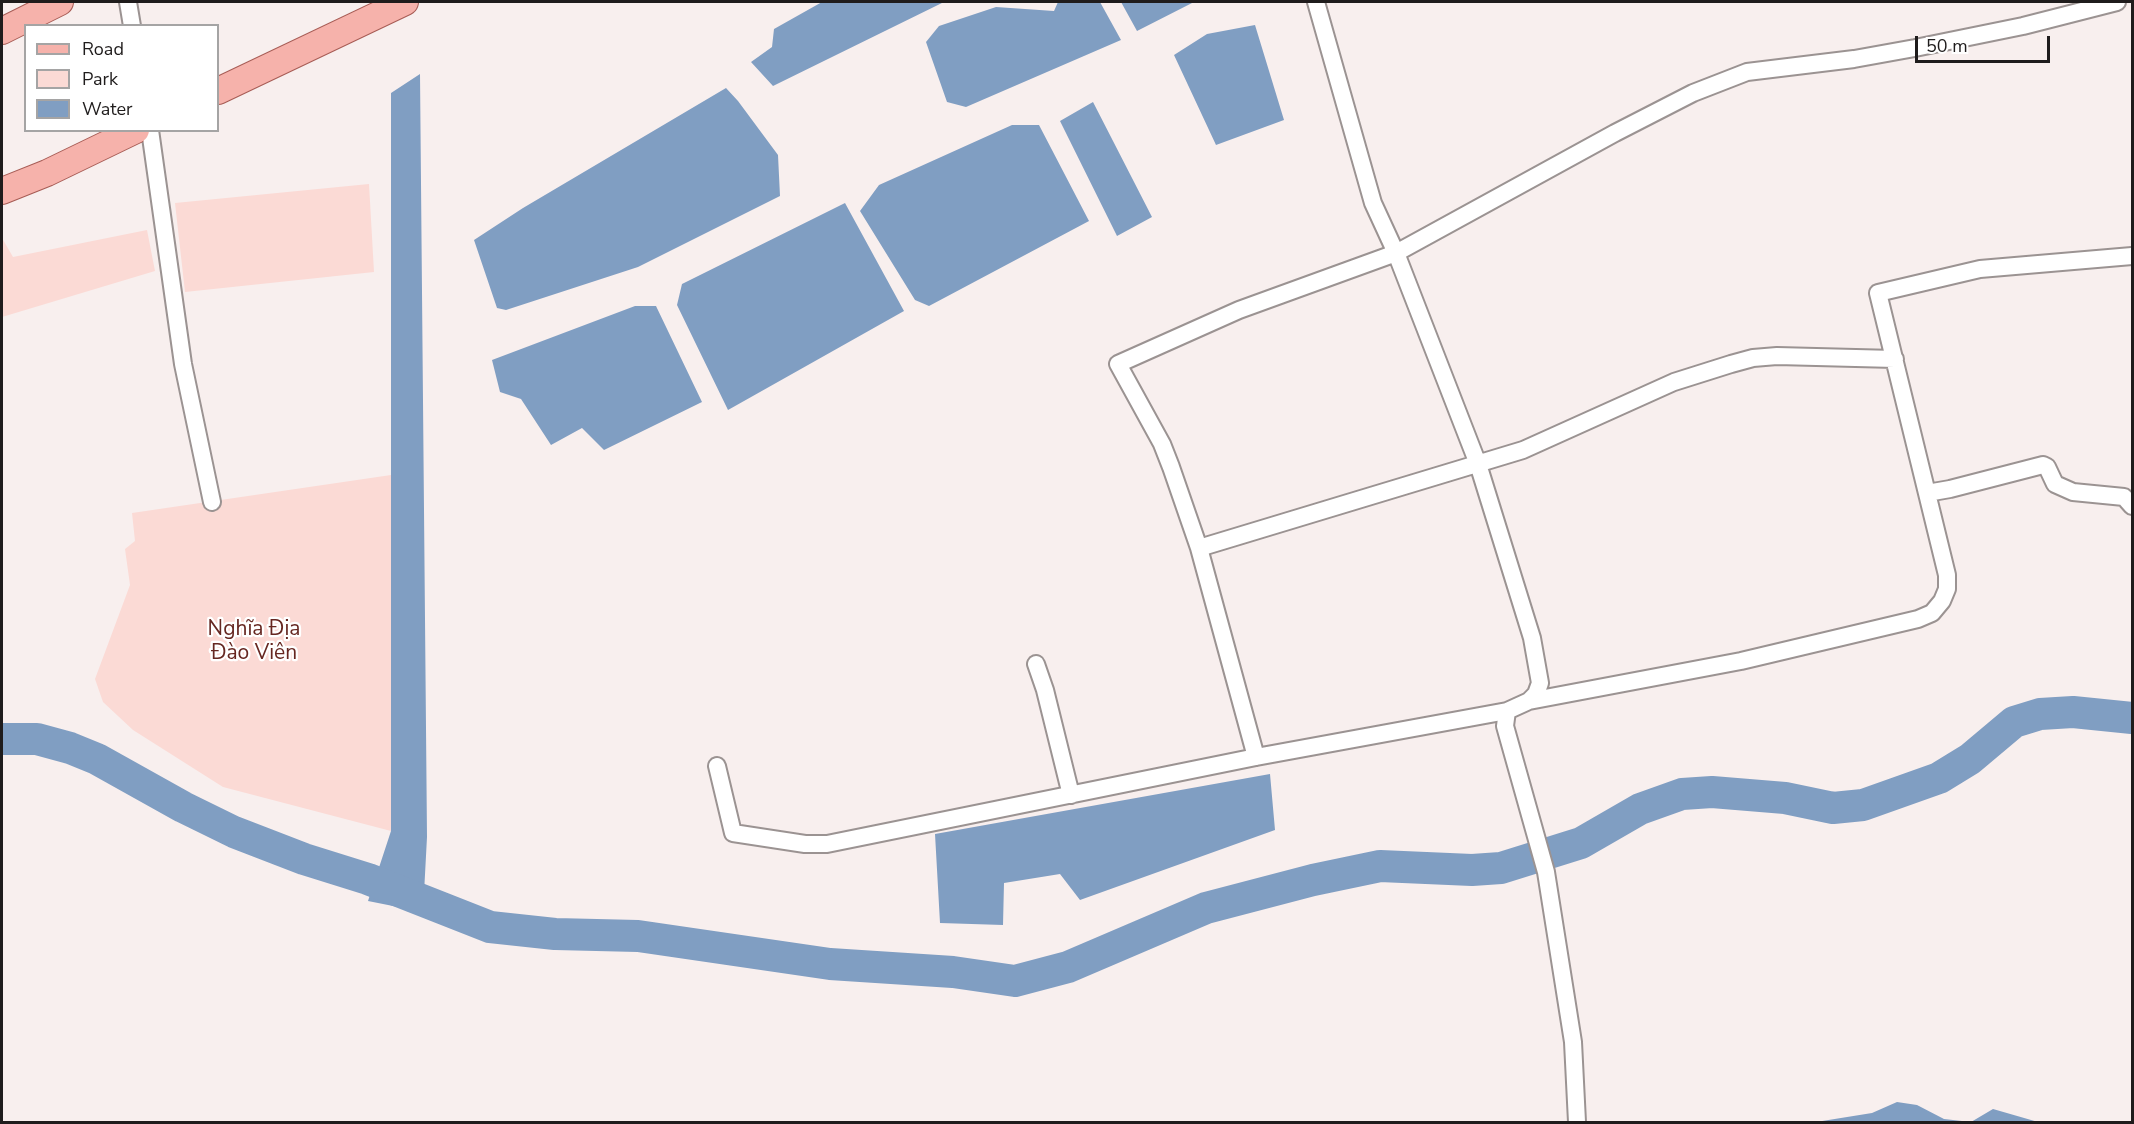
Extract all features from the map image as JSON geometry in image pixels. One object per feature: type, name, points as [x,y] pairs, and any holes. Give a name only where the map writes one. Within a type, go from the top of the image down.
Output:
[{"type":"main road","points":[[2,31],[60,2]]},
{"type":"main road","points":[[219,91],[405,2]]},
{"type":"main road","points":[[2,191],[47,173],[132,132]]},
{"type":"street","points":[[128,2],[132,24]]},
{"type":"street","points":[[1316,2],[1372,203],[1396,253],[1478,464],[1532,638],[1540,682],[1536,694],[1529,701]]},
{"type":"street","points":[[1256,757],[1199,548],[1162,444],[1118,364],[1239,310],[1396,253],[1615,133],[1693,93],[1747,72],[1854,59],[1915,48],[2023,26],[2117,2]]},
{"type":"street","points":[[150,132],[183,364],[212,502]]},
{"type":"street","points":[[717,766],[733,833],[805,844],[826,844],[1256,757],[1507,711],[1529,701],[1741,661],[1918,619],[1932,613],[1942,602],[1947,589],[1947,575],[1878,293],[1980,269],[2133,256]]},
{"type":"street","points":[[1199,548],[1544,442],[1674,382],[1753,358],[1777,356],[1895,359]]},
{"type":"street","points":[[1927,493],[2043,465],[2048,467],[2055,484],[2073,492],[2124,497],[2133,506]]},
{"type":"street","points":[[1036,664],[1045,690],[1071,795]]},
{"type":"street","points":[[1507,711],[1505,726],[1546,872],[1573,1042],[1577,1122]]},
{"type":"green space","points":[[369,184],[374,272],[185,292],[175,203]]},
{"type":"green space","points":[[147,230],[155,271],[2,317],[2,238],[13,257]]},
{"type":"green space","name":"Nghĩa Địa Đào Viên","points":[[391,475],[391,831],[223,787],[133,730],[103,702],[95,679],[130,585],[125,549],[135,541],[132,513]]},
{"type":"water","points":[[822,2],[944,2],[773,86],[751,62],[772,47],[774,29]]},
{"type":"water","points":[[1058,2],[1100,2],[1121,40],[966,107],[947,102],[926,42],[939,26],[996,7],[1054,11]]},
{"type":"water","points":[[1121,2],[1194,2],[1137,31]]},
{"type":"water","points":[[1255,25],[1284,120],[1216,145],[1174,55],[1207,34]]},
{"type":"water","points":[[420,74],[427,837],[423,912],[368,901],[391,831],[391,93]]},
{"type":"water","points":[[726,88],[778,155],[780,196],[638,267],[506,310],[497,308],[474,240],[523,208]]},
{"type":"water","points":[[1093,102],[1152,217],[1117,236],[1060,121]]},
{"type":"water","points":[[1012,125],[1039,125],[1089,221],[929,306],[915,300],[860,211],[879,185]]},
{"type":"water","points":[[845,203],[904,311],[728,410],[677,305],[682,284]]},
{"type":"water","points":[[635,306],[656,306],[702,402],[604,450],[582,428],[551,445],[521,399],[500,392],[492,360]]},
{"type":"water","points":[[1270,774],[1275,830],[1080,900],[1060,874],[1004,883],[1003,925],[940,923],[935,834]]},
{"type":"water","points":[[1897,1102],[1917,1105],[1944,1119],[1971,1122],[1816,1122],[1872,1113]]},
{"type":"water","points":[[1993,1109],[2038,1122],[1971,1122]]},
{"type":"waterway","points":[[2,739],[37,739],[70,748],[97,759],[183,807],[234,832],[304,859],[368,879],[490,927],[555,934],[638,936],[830,964],[953,972],[1015,981],[1068,967],[1206,908],[1313,880],[1380,866],[1472,870],[1501,868],[1581,843],[1640,809],[1682,794],[1712,792],[1785,798],[1833,808],[1863,805],[1939,778],[1970,759],[2014,722],[2040,714],[2073,712],[2132,718]]}]
